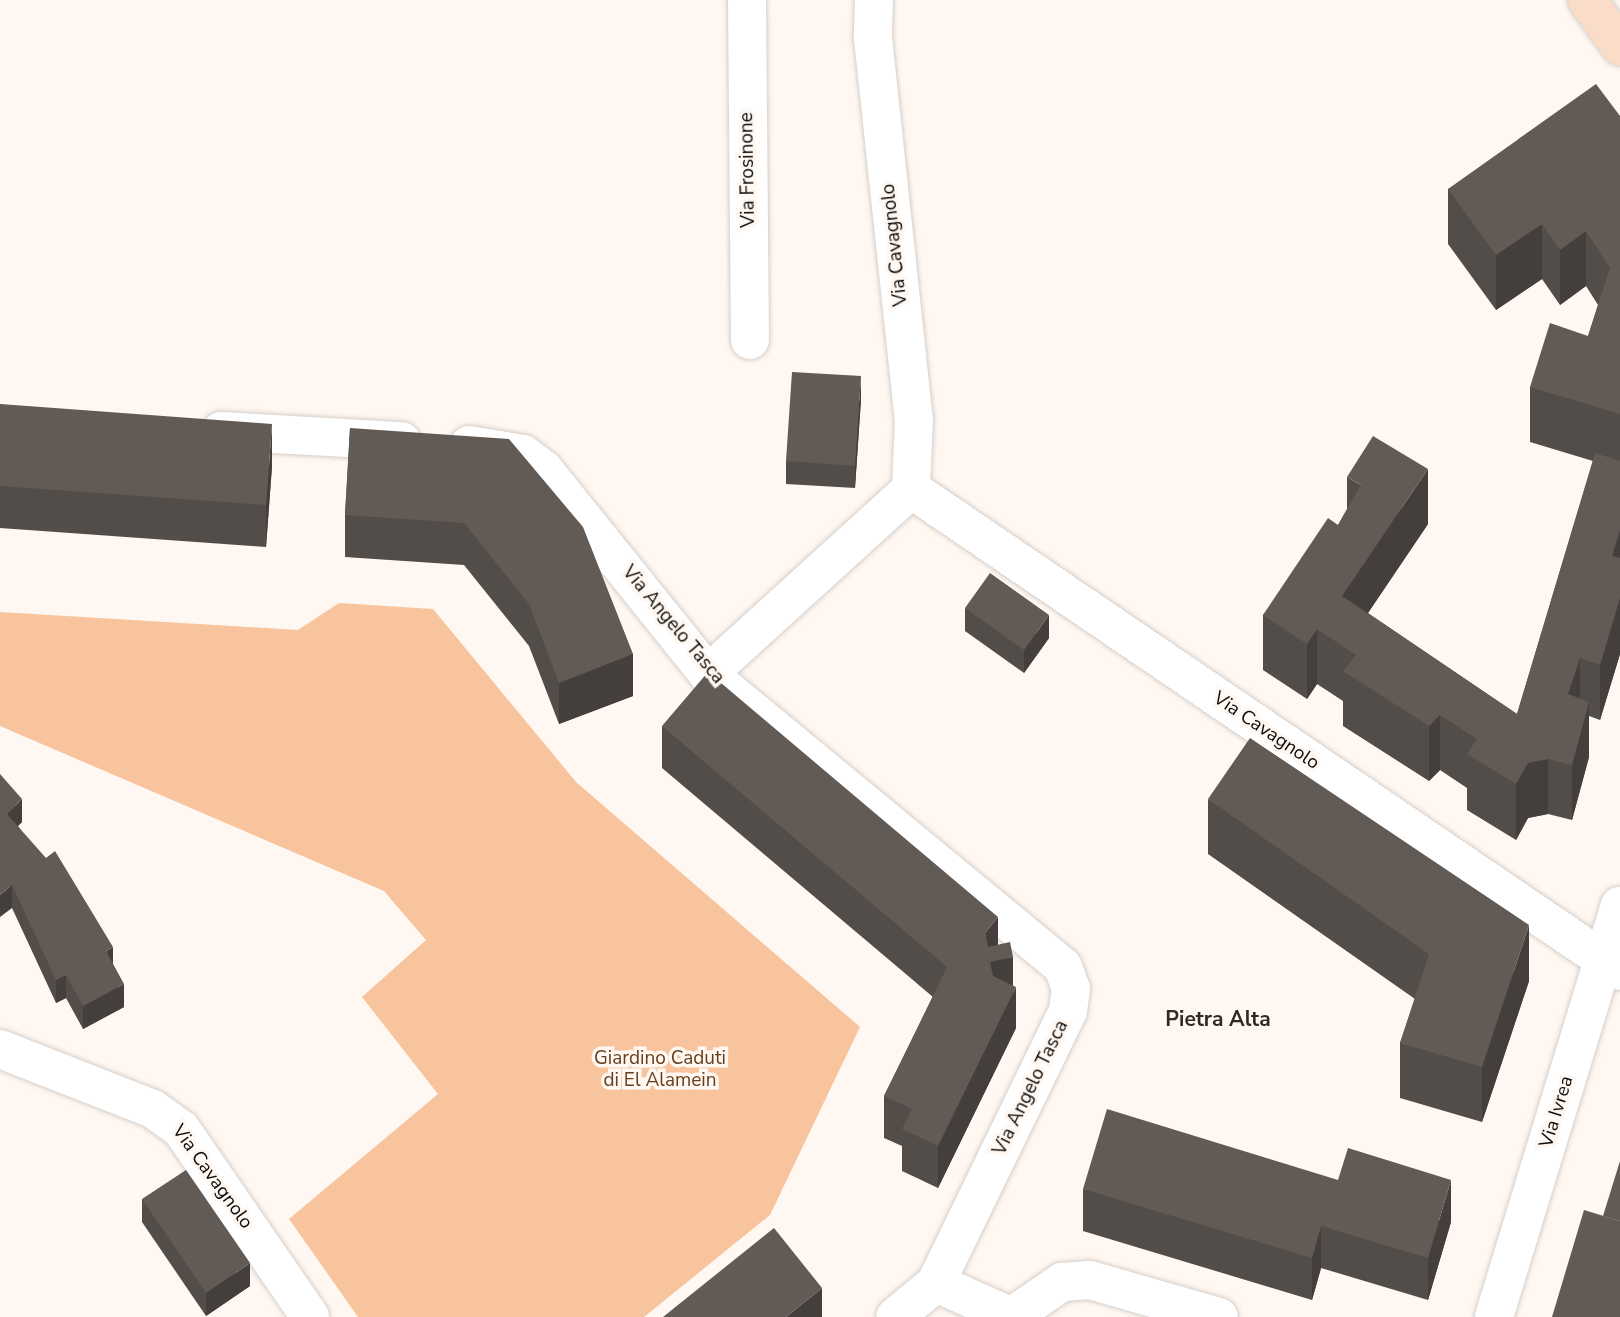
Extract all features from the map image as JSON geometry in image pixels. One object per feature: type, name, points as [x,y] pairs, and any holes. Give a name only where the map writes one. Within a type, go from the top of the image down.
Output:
[{"type":"main road","points":[[1587,0],[1620,47]]},
{"type":"street","name":"Via Frosinone","points":[[747,0],[750,340]]},
{"type":"street","name":"Via Cavagnolo","points":[[874,0],[873,38],[914,419],[911,489],[1612,966]]},
{"type":"street","name":"Via Angelo Tasca","points":[[187,429],[501,447],[523,454],[544,470],[708,674],[1062,967],[1072,989],[1068,1011],[936,1283],[895,1317]]},
{"type":"street","points":[[708,674],[911,489]]},
{"type":"street","name":"Via Ivrea","points":[[1494,1317],[1612,966],[1620,906]]},
{"type":"street","name":"Via Cavagnolo","points":[[0,1049],[153,1109],[174,1124],[310,1317]]},
{"type":"street","points":[[936,1283],[1011,1317],[1062,1282],[1090,1280],[1219,1317]]},
{"type":"green space","name":"Giardino Caduti di El Alamein","points":[[339,603],[433,609],[576,782],[860,1027],[770,1215],[644,1317],[358,1317],[289,1219],[438,1094],[362,997],[426,940],[384,891],[0,726],[0,612],[298,630]]},
{"type":"building","points":[[1596,84],[1620,116],[1620,414],[1530,387],[1550,323],[1588,336],[1610,268],[1586,231],[1560,250],[1542,224],[1496,255],[1448,189]]},
{"type":"building","points":[[792,372],[861,376],[855,466],[786,461]]},
{"type":"building","points":[[0,404],[272,424],[266,505],[0,486]]},
{"type":"building","points":[[350,428],[509,439],[583,527],[633,654],[559,683],[529,604],[464,523],[345,515]]},
{"type":"building","points":[[1373,436],[1428,469],[1342,596],[1517,714],[1595,453],[1620,461],[1620,530],[1612,556],[1620,558],[1620,598],[1600,665],[1580,658],[1568,694],[1589,702],[1572,765],[1548,759],[1528,763],[1516,784],[1467,754],[1477,739],[1440,715],[1429,726],[1343,671],[1356,655],[1317,629],[1307,644],[1263,615],[1328,518],[1338,525],[1361,485],[1347,477]]},
{"type":"building","points":[[990,573],[1049,615],[1024,650],[965,608]]},
{"type":"building","points":[[708,672],[998,917],[985,933],[988,947],[1010,942],[1013,957],[990,962],[993,976],[1016,987],[938,1146],[902,1129],[912,1109],[884,1096],[947,967],[662,726]]},
{"type":"building","points":[[1250,738],[1529,925],[1482,1067],[1400,1043],[1429,954],[1208,799]]},
{"type":"building","points":[[0,774],[22,799],[7,814],[46,858],[55,851],[113,947],[106,951],[124,984],[83,1006],[66,975],[56,980],[12,885],[0,895]]},
{"type":"building","points":[[1107,1109],[1338,1180],[1348,1148],[1451,1180],[1428,1258],[1321,1226],[1312,1258],[1083,1189]]},
{"type":"building","points":[[1620,1161],[1620,1221],[1603,1216]]},
{"type":"building","points":[[186,1170],[250,1263],[206,1293],[142,1199]]},
{"type":"building","points":[[1584,1210],[1620,1221],[1620,1317],[1552,1317]]},
{"type":"building","points":[[774,1228],[822,1288],[786,1317],[663,1317]]},
{"type":"district","name":"Pietra Alta","points":[[1218,1019]]}]
